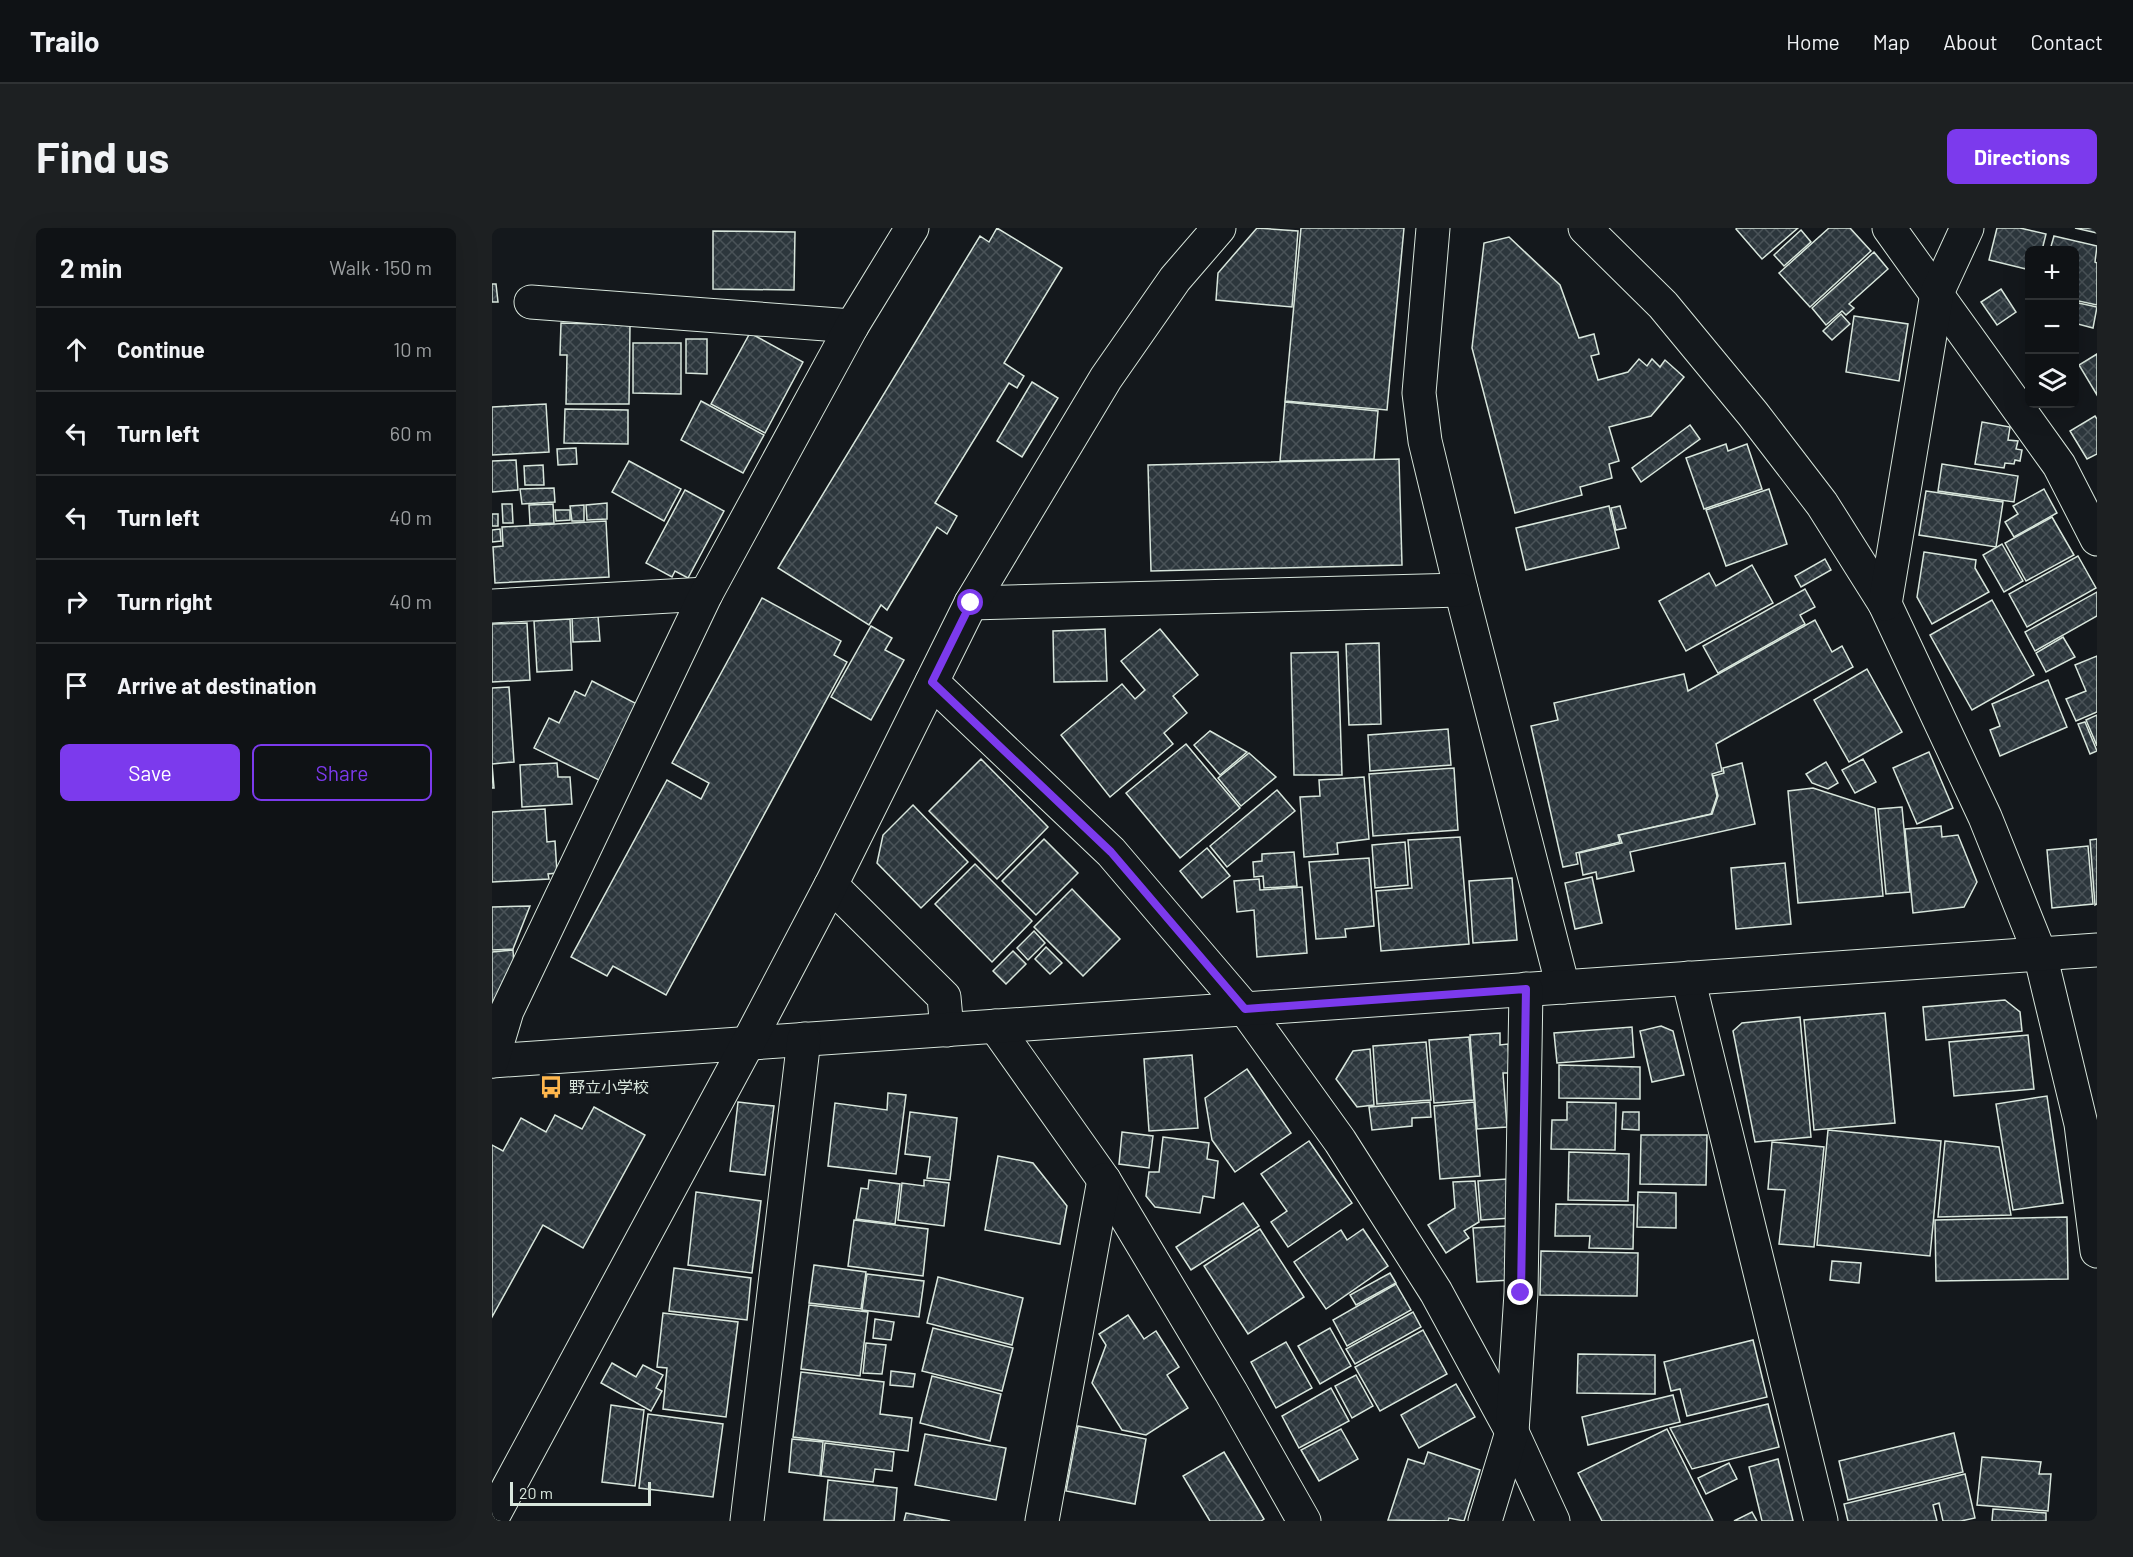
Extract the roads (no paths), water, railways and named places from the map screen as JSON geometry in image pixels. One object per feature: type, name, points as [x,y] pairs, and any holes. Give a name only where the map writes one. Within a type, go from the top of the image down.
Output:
[{"type":"street","points":[[912,228],[852,326],[706,594],[507,1011],[492,1061],[2097,950]]},
{"type":"street","points":[[492,1518],[831,885],[971,603],[1106,378],[1174,279],[1219,228]]},
{"type":"street","points":[[1433,228],[1419,393],[1425,441],[1563,987]]},
{"type":"street","points":[[1585,228],[1663,305],[1753,414],[1822,504],[1886,604],[1985,817],[2040,954],[2081,1125],[2097,1251]]},
{"type":"street","points":[[1889,228],[2059,465],[2097,539]]},
{"type":"street","points":[[1886,604],[1937,293],[1967,228]]},
{"type":"street","points":[[531,302],[852,326]]},
{"type":"street","points":[[971,603],[1461,590]]},
{"type":"street","points":[[492,606],[706,594]]},
{"type":"street","points":[[932,682],[1111,852],[1245,1009],[1340,1141],[1436,1292],[1512,1432],[1553,1521]]},
{"type":"street","points":[[831,885],[944,997],[947,1030]]},
{"type":"street","points":[[1688,978],[1821,1521]]},
{"type":"street","points":[[1485,1521],[1512,1432],[1521,1293],[1526,989]]},
{"type":"street","points":[[995,1026],[1104,1180],[1304,1521]]},
{"type":"street","points":[[747,1521],[804,1039]]},
{"type":"street","points":[[1042,1521],[1104,1180]]},
{"type":"place","name":"野立小学校","points":[[551,1087]]}]
